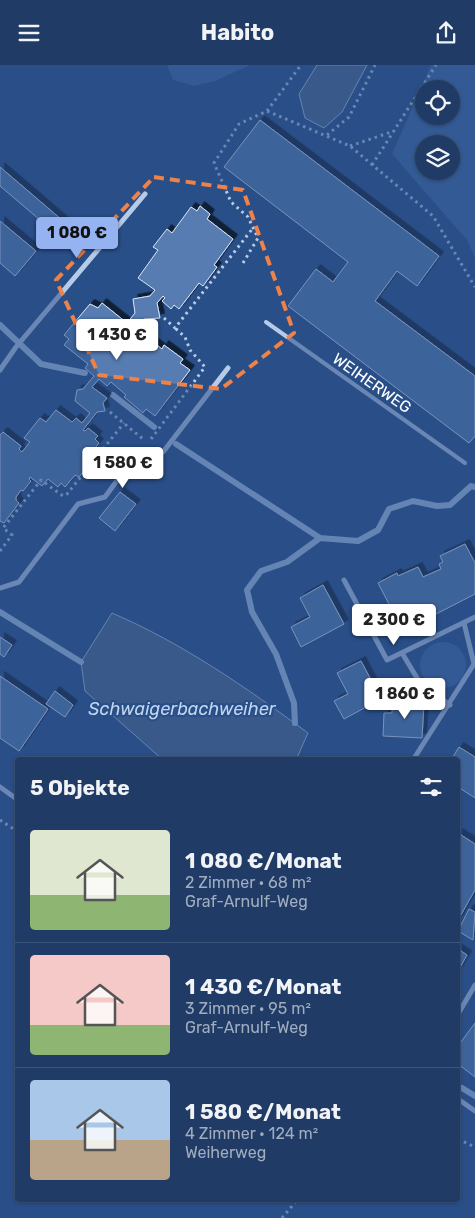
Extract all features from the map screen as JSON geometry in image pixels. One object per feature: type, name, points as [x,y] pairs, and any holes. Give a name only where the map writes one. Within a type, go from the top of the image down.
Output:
[{"type":"street","points":[[0,370],[16,347],[145,193]]},
{"type":"street","points":[[0,588],[19,582],[78,503],[104,497],[138,451],[163,452],[228,368]]},
{"type":"street","points":[[344,580],[387,661],[475,617]]},
{"type":"street","points":[[415,757],[450,705],[474,664],[464,623]]},
{"type":"street","points":[[402,653],[420,683],[450,705]]},
{"type":"street","points":[[0,787],[15,798]]},
{"type":"street","points":[[460,1011],[475,985]]},
{"type":"street","points":[[460,1100],[475,1111]]},
{"type":"lane","name":"WEIHERWEG","points":[[266,322],[464,463]]},
{"type":"path","points":[[243,263],[258,238],[248,217],[231,202],[214,163],[240,124],[266,111],[302,65]]},
{"type":"path","points":[[326,136],[349,117],[375,65]]},
{"type":"path","points":[[372,165],[436,65]]},
{"type":"path","points":[[266,111],[350,146],[433,216],[475,287]]},
{"type":"path","points":[[350,146],[394,131]]},
{"type":"path","points":[[175,327],[253,227]]},
{"type":"path","points":[[110,412],[146,441],[150,441],[203,372],[205,367],[194,357],[185,337],[164,319]]},
{"type":"path","points":[[0,551],[12,535],[3,528],[41,480],[59,494],[63,496],[67,494],[124,423]]},
{"type":"path","points":[[0,820],[15,830]]},
{"type":"path","points":[[460,1140],[475,1147]]},
{"type":"path","points":[[282,1218],[294,1202]]},
{"type":"highlighted area","points":[[154,177],[243,190],[294,333],[221,389],[99,375],[56,280]]},
{"type":"shaded area","points":[[167,65],[250,65],[215,81],[194,86],[173,80]]},
{"type":"shaded area","points":[[431,65],[475,65],[475,258],[467,240],[392,154],[415,102],[415,125],[460,125],[460,80],[424,80]]},
{"type":"shaded area","points":[[443,642],[456,646],[462,652],[466,665],[462,678],[456,684],[443,688],[430,684],[424,678],[420,665],[424,652],[430,646]]},
{"type":"water","points":[[317,65],[367,65],[342,112],[324,128],[305,118],[299,94]]},
{"type":"water","name":"Schwaigerbachweiher","points":[[112,613],[189,652],[261,699],[308,733],[297,757],[160,757],[85,691],[81,662]]},
{"type":"building","points":[[260,120],[439,256],[417,286],[397,271],[375,301],[475,376],[475,436],[469,443],[288,306],[316,269],[333,282],[348,262],[224,167]]},
{"type":"building","points":[[0,167],[76,232],[67,243],[0,186]]},
{"type":"building","points":[[200,206],[210,214],[207,219],[233,239],[214,265],[217,267],[203,286],[199,283],[179,309],[174,305],[171,309],[162,301],[165,298],[163,296],[157,303],[160,318],[144,319],[139,325],[148,332],[145,336],[162,349],[164,345],[183,359],[180,363],[190,370],[155,416],[146,409],[143,413],[124,397],[126,395],[111,382],[107,386],[99,379],[92,387],[107,398],[103,403],[105,411],[97,412],[83,430],[85,431],[88,428],[98,436],[95,439],[99,443],[90,455],[94,458],[79,477],[75,475],[65,487],[61,483],[58,487],[48,479],[42,486],[30,477],[31,481],[16,497],[19,503],[4,523],[0,521],[0,435],[3,432],[21,446],[19,449],[22,452],[30,442],[24,438],[40,418],[46,422],[56,410],[72,422],[76,418],[82,423],[90,413],[75,401],[77,390],[83,389],[94,376],[85,368],[88,364],[64,345],[69,339],[64,335],[90,304],[98,308],[102,303],[127,323],[135,313],[133,299],[150,296],[155,290],[138,278],[158,250],[153,247],[167,229],[172,233],[191,207],[197,211]]},
{"type":"building","points":[[0,221],[36,251],[15,276],[0,263]]},
{"type":"building","points":[[120,492],[136,504],[115,531],[99,518]]},
{"type":"building","points":[[465,544],[475,563],[475,594],[403,631],[378,583],[397,573],[398,576],[418,567],[423,577],[441,569],[439,564],[443,562],[440,556]]},
{"type":"building","points":[[323,585],[344,624],[301,647],[291,627],[310,617],[300,598]]},
{"type":"building","points":[[0,637],[12,645],[4,657],[0,654]]},
{"type":"building","points":[[361,661],[381,699],[344,719],[334,701],[348,694],[337,673]]},
{"type":"building","points":[[0,676],[48,709],[19,751],[0,738]]},
{"type":"building","points":[[55,691],[73,705],[65,717],[46,704]]},
{"type":"building","points":[[393,701],[424,703],[422,738],[383,736],[384,713],[392,713]]},
{"type":"building","points":[[459,747],[475,757],[475,798],[460,788],[460,757],[453,757]]},
{"type":"building","points":[[460,834],[475,844],[475,890],[460,916]]},
{"type":"building","points":[[469,909],[475,912],[473,940],[460,932],[460,927]]},
{"type":"building","points":[[460,950],[467,955],[460,967]]},
{"type":"building","points":[[475,1023],[475,1077],[460,1066],[460,1043]]},
{"type":"waterway","points":[[0,325],[41,364],[85,373]]},
{"type":"waterway","points":[[113,395],[154,427]]},
{"type":"waterway","points":[[176,444],[320,538],[358,541],[378,530],[389,509],[413,501],[437,506],[450,505],[471,486],[475,487]]},
{"type":"waterway","points":[[295,723],[294,703],[276,654],[252,612],[247,590],[261,571],[287,562],[320,538]]},
{"type":"waterway","points":[[0,612],[81,662]]},
{"type":"waterway","points":[[462,1088],[475,1096]]}]
